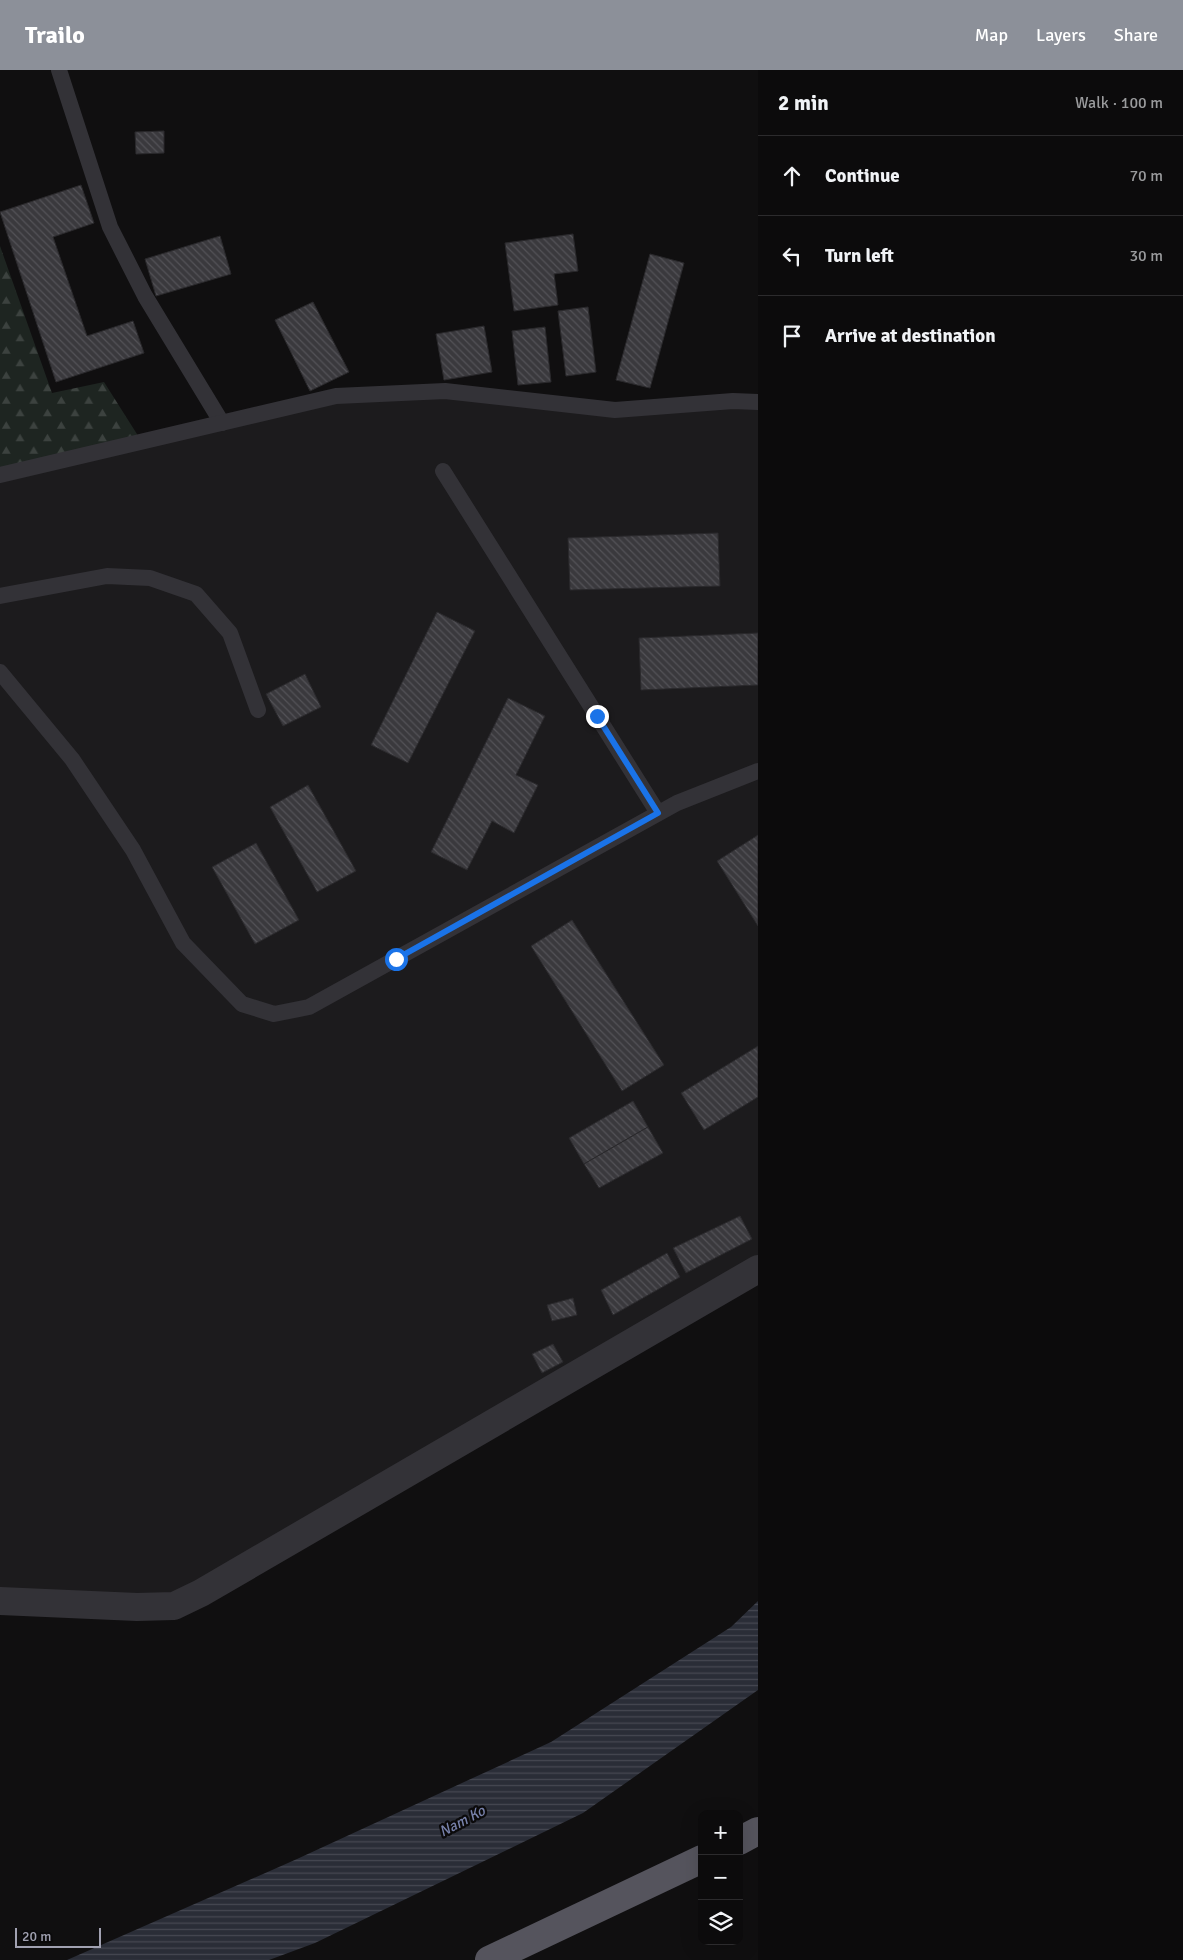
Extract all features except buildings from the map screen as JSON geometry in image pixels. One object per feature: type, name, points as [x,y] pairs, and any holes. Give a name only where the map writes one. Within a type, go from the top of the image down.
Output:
[{"type":"highway","points":[[743,1838],[758,1832]]},
{"type":"highway","points":[[489,1960],[698,1861]]},
{"type":"street","points":[[0,1601],[137,1607],[174,1606],[201,1593],[758,1269]]},
{"type":"lane","points":[[59,70],[110,227],[145,296],[222,424]]},
{"type":"lane","points":[[0,475],[336,396],[445,391],[615,410],[733,401],[758,402]]},
{"type":"lane","points":[[443,471],[658,813]]},
{"type":"lane","points":[[0,596],[107,576],[150,578],[196,594],[230,633],[258,710]]},
{"type":"lane","points":[[0,672],[72,759],[133,850],[184,944],[242,1004],[274,1014],[309,1007],[677,803],[758,771]]},
{"type":"shaded area","points":[[445,391],[615,410],[758,402],[758,1269],[201,1593],[0,1598],[0,475],[336,396]]},
{"type":"green space","points":[[0,246],[52,393],[104,382],[142,442],[0,475]]},
{"type":"water","name":"Nam Ko","points":[[758,1601],[758,1690],[583,1813],[315,1943],[269,1960],[67,1960],[297,1859],[551,1742],[731,1627]]},
{"type":"route","points":[[396,959],[658,813],[597,716]]}]
